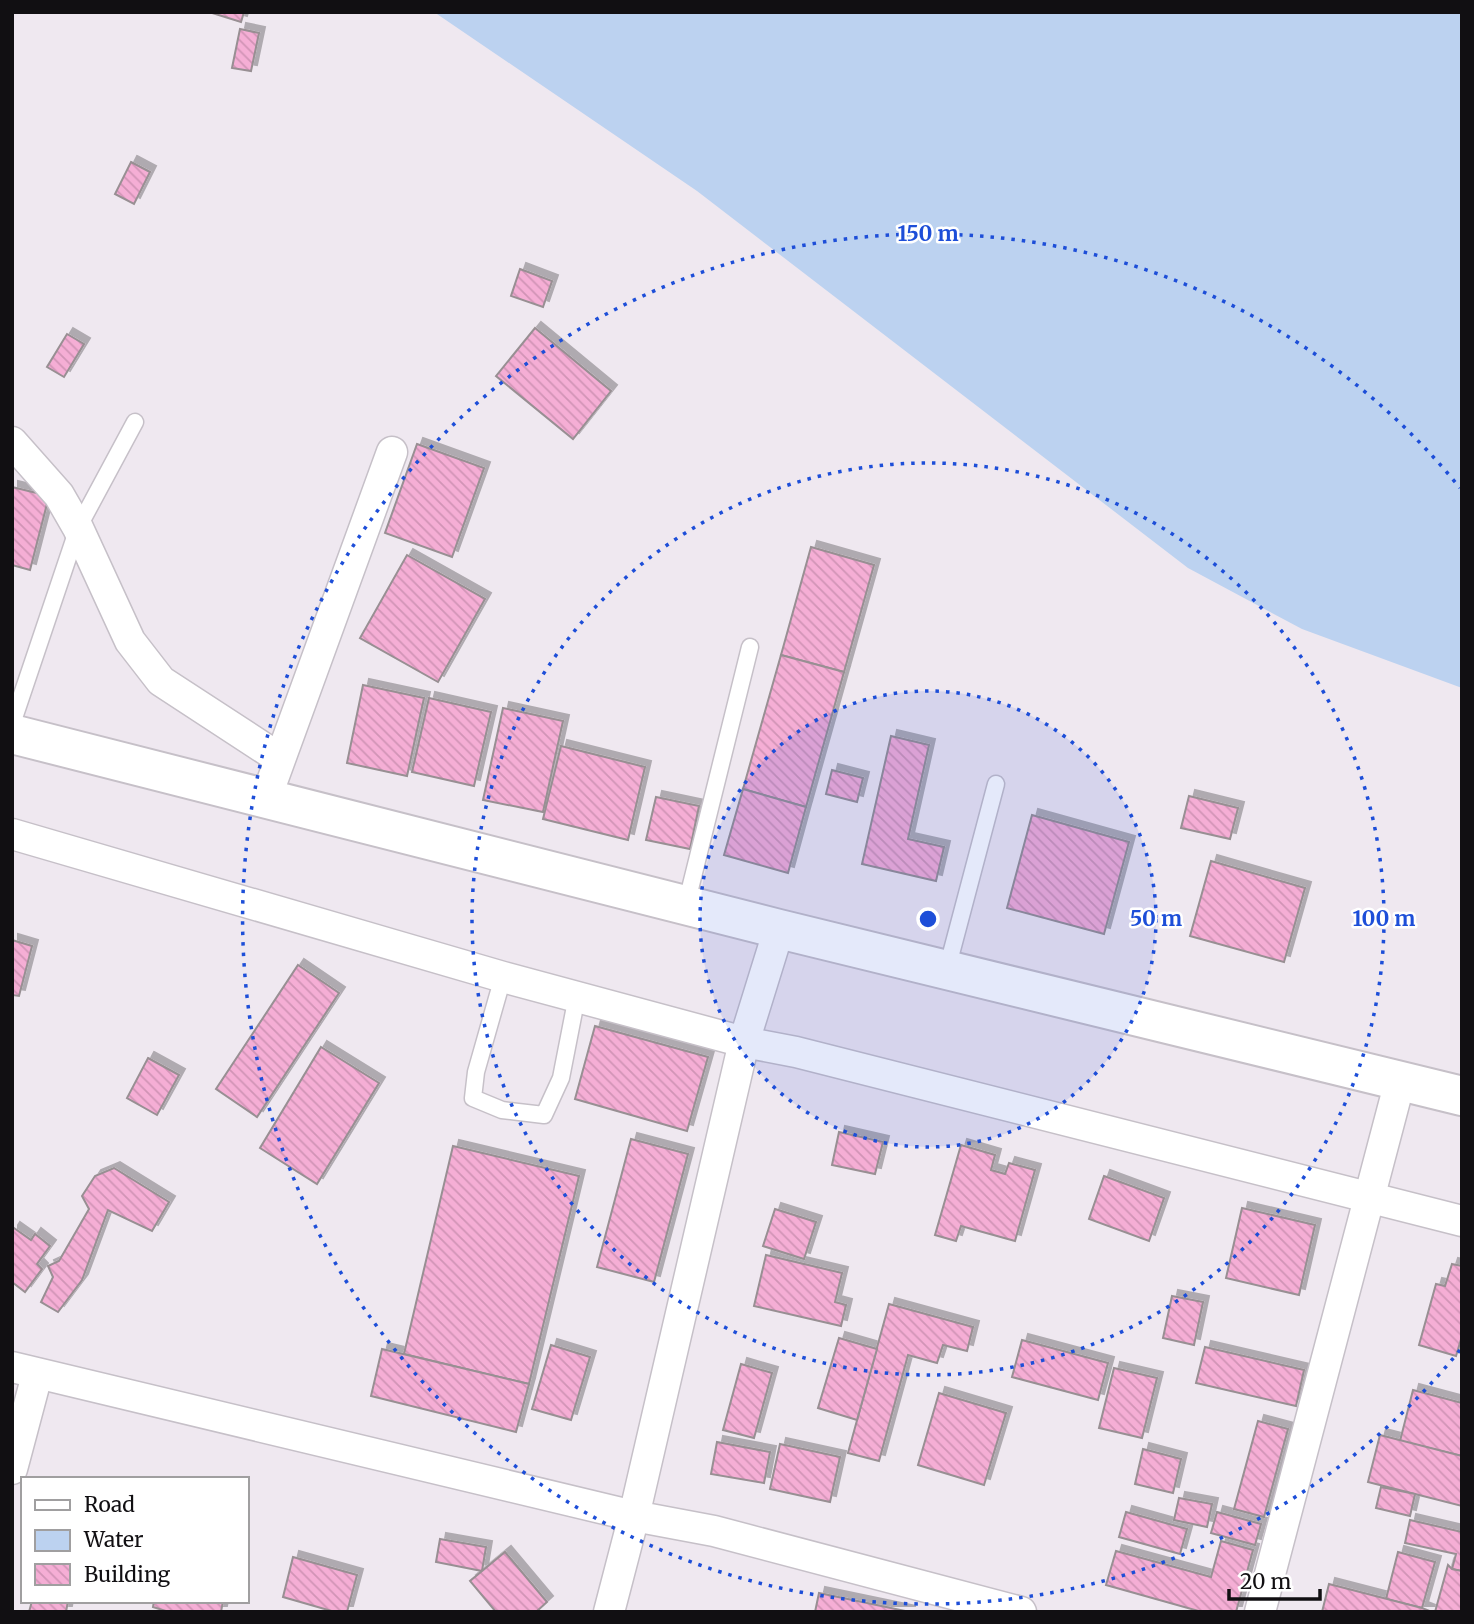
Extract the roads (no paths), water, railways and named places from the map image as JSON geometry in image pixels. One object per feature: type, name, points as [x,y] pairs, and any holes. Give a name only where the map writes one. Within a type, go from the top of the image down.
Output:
[{"type":"highway","points":[[12,734],[779,929],[1462,1096]]},
{"type":"street","points":[[12,442],[60,495],[130,641],[161,681],[279,758]]},
{"type":"street","points":[[266,798],[392,452]]},
{"type":"street","points":[[12,834],[503,977],[744,1042],[796,1052],[1462,1221]]},
{"type":"street","points":[[609,1612],[634,1516],[744,1042],[779,929]]},
{"type":"street","points":[[1260,1612],[1400,1080]]},
{"type":"street","points":[[12,1469],[25,1371],[634,1516],[714,1531],[1021,1612]]},
{"type":"lane","points":[[12,724],[78,528],[135,422]]},
{"type":"lane","points":[[686,905],[750,647]]},
{"type":"lane","points":[[947,969],[996,784]]},
{"type":"lane","points":[[503,977],[476,1072],[473,1098],[502,1110],[544,1115],[561,1077],[577,996]]},
{"type":"water","points":[[434,12],[1462,12],[1462,688],[1302,629],[1188,568],[697,191]]}]
